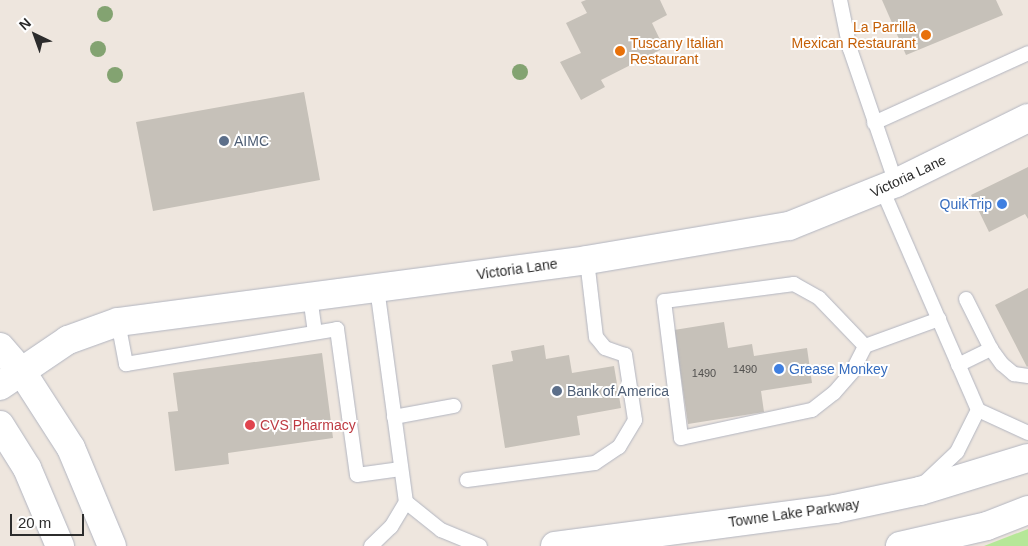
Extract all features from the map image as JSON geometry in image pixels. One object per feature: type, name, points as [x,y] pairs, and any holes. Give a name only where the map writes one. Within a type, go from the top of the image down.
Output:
[{"type":"street","name":"Victoria Lane","points":[[11,379],[68,340],[118,322],[587,260],[790,226],[889,186],[1028,118]]},
{"type":"street","points":[[0,347],[11,379],[71,448],[112,546]]},
{"type":"street","points":[[0,425],[27,468],[60,546]]},
{"type":"street","name":"Towne Lake Parkway","points":[[555,546],[835,509],[914,493],[1028,458]]},
{"type":"street","points":[[900,546],[987,526],[1028,510]]},
{"type":"lane","points":[[840,0],[850,49],[874,123],[889,186],[958,365],[978,410],[1028,433]]},
{"type":"lane","points":[[874,123],[1028,53]]},
{"type":"lane","points":[[467,480],[595,463],[619,447],[635,420],[624,355],[605,348],[596,337],[587,260]]},
{"type":"lane","points":[[865,346],[819,298],[794,284],[664,301],[681,438],[812,410],[834,393],[852,372],[865,346],[939,319]]},
{"type":"lane","points":[[371,546],[391,527],[406,502],[377,288]]},
{"type":"lane","points":[[310,297],[315,332]]},
{"type":"lane","points":[[966,299],[991,349],[1014,374],[1028,376]]},
{"type":"lane","points":[[118,322],[126,364],[337,329],[356,475],[401,469]]},
{"type":"lane","points":[[958,365],[991,349]]},
{"type":"lane","points":[[394,417],[454,406]]},
{"type":"lane","points":[[914,493],[957,452],[978,410]]},
{"type":"lane","points":[[406,502],[441,530],[480,546]]},
{"type":"green space","points":[[1028,529],[1028,546],[984,546]]},
{"type":"building","name":"Tuscany Italian Restaurant","points":[[586,0],[660,0],[667,15],[652,23],[664,48],[601,80],[605,87],[581,100],[560,62],[581,53],[566,23],[587,13],[581,2]]},
{"type":"building","name":"La Parrilla Mexican Restaurant","points":[[882,0],[996,0],[1003,15],[906,55]]},
{"type":"building","points":[[304,92],[320,180],[153,211],[136,122]]},
{"type":"building","name":"QuikTrip","points":[[1028,167],[1028,219],[1025,214],[989,232],[971,195]]},
{"type":"building","points":[[1028,288],[1028,366],[1027,367],[995,305]]},
{"type":"building","points":[[724,322],[728,348],[752,344],[754,356],[807,348],[812,383],[761,391],[764,412],[688,424],[674,330]]},
{"type":"building","name":"Bank of America","points":[[544,345],[546,359],[569,355],[572,373],[614,366],[621,408],[577,416],[580,435],[505,448],[492,365],[513,361],[511,351]]},
{"type":"building","name":"CVS Pharmacy","points":[[322,353],[333,438],[228,453],[229,464],[175,471],[168,412],[178,411],[173,373]]},
{"type":"place","name":"La Parrilla Mexican Restaurant","points":[[926,35]]},
{"type":"place","name":"Tuscany Italian Restaurant","points":[[620,51]]},
{"type":"place","name":"AIMC","points":[[224,141]]},
{"type":"place","name":"QuikTrip","points":[[1002,204]]},
{"type":"place","name":"Grease Monkey","points":[[779,369]]},
{"type":"place","name":"Bank of America","points":[[557,391]]},
{"type":"place","name":"CVS Pharmacy","points":[[250,425]]}]
